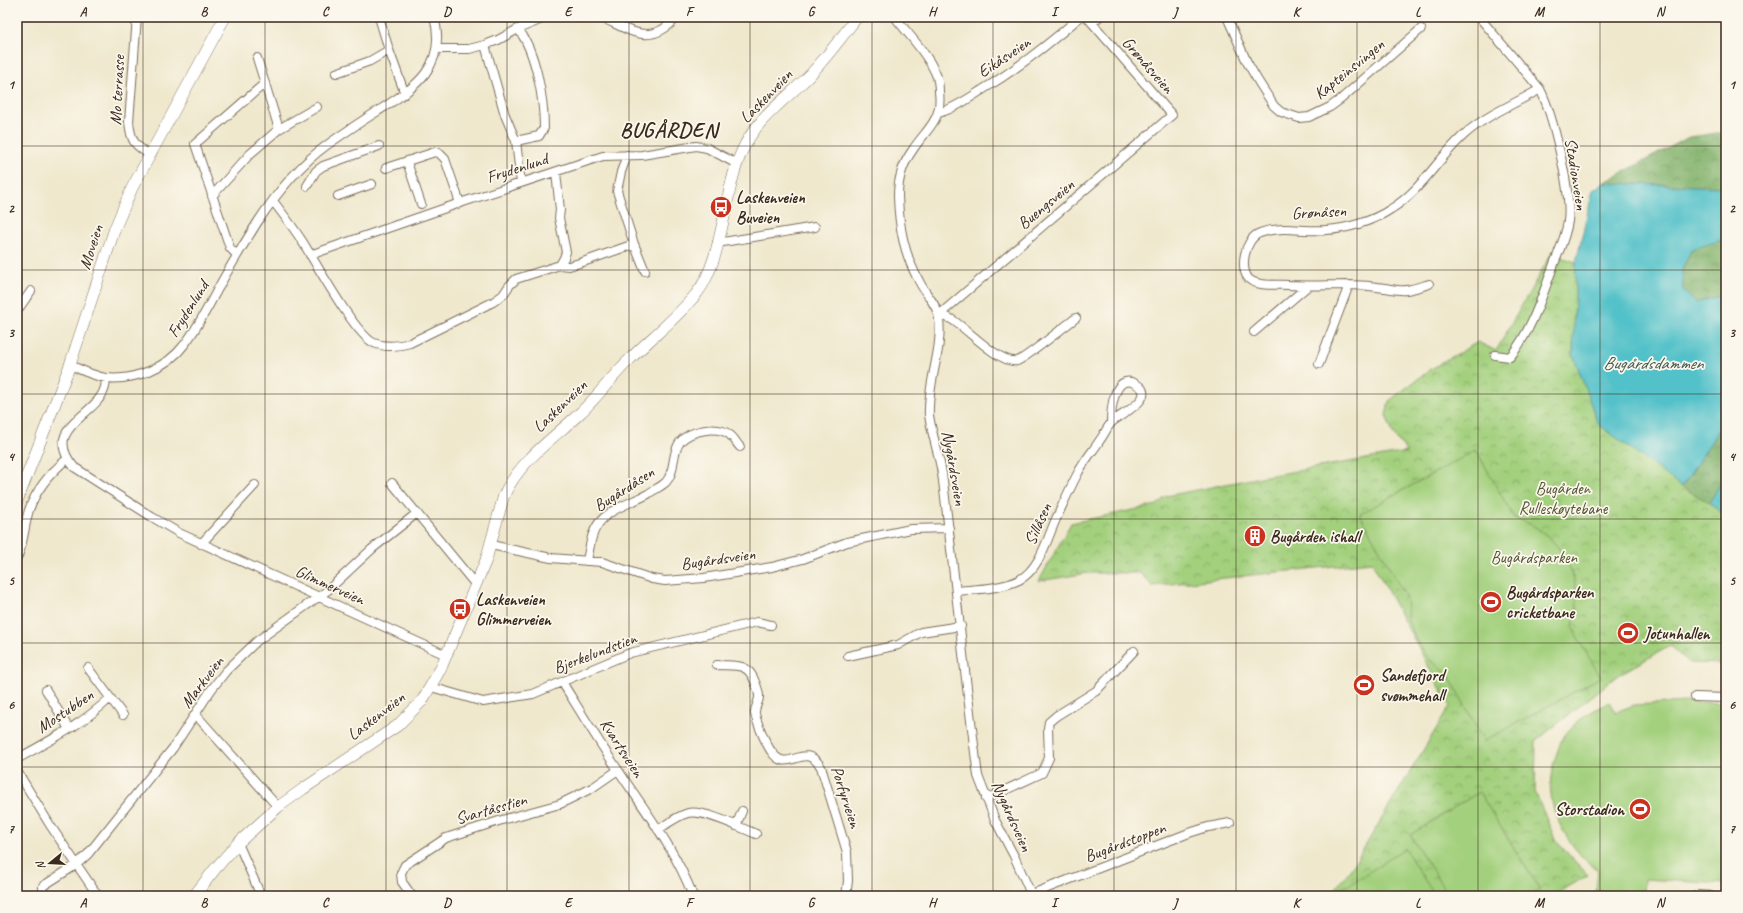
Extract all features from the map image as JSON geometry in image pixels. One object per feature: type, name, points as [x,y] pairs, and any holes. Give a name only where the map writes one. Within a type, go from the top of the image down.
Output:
[{"type":"street","name":"Mo terrasse","points":[[137,17],[129,122],[130,137],[137,147],[150,155]]},
{"type":"street","name":"Moveien","points":[[17,501],[70,365],[115,228],[132,188],[225,17]]},
{"type":"street","points":[[380,17],[389,50],[405,94]]},
{"type":"street","name":"Frydenlund","points":[[70,365],[84,372],[106,378],[116,378],[145,373],[159,367],[184,346],[202,318],[257,222],[294,174],[325,146],[350,128],[405,94],[419,83],[434,58],[437,49],[437,34],[434,17]]},
{"type":"street","points":[[437,49],[469,48],[485,45],[547,17]]},
{"type":"street","points":[[600,17],[645,35],[662,30],[672,24],[677,17]]},
{"type":"street","name":"Laskenveien","points":[[194,896],[238,843],[278,807],[397,726],[412,712],[431,687],[446,655],[491,545],[504,496],[517,472],[589,405],[619,370],[682,310],[703,283],[718,243],[737,164],[742,150],[756,128],[773,108],[816,68],[857,17]]},
{"type":"street","points":[[895,17],[930,63],[936,74],[940,99],[939,113]]},
{"type":"street","name":"Eikåsveien","points":[[939,113],[951,109],[1006,76],[1051,43],[1080,17]]},
{"type":"street","points":[[1089,20],[1099,17]]},
{"type":"street","name":"Kapteinsvingen","points":[[1227,17],[1247,62],[1274,106],[1281,112],[1299,118],[1309,117],[1321,112],[1341,99],[1421,29]]},
{"type":"street","name":"Stadionveien","points":[[1479,17],[1540,89],[1551,117],[1568,202],[1568,221],[1534,318],[1510,357],[1496,355]]},
{"type":"street","name":"Grønåsveien","points":[[1089,20],[1172,115]]},
{"type":"street","points":[[516,141],[539,136],[544,128],[540,87],[526,41],[518,29]]},
{"type":"street","points":[[485,45],[505,115],[516,141],[521,183]]},
{"type":"street","points":[[336,73],[370,61],[389,50]]},
{"type":"street","points":[[257,58],[279,129]]},
{"type":"street","points":[[237,255],[230,248],[195,144],[264,83]]},
{"type":"street","name":"Grønåsen","points":[[1429,284],[1405,291],[1349,285],[1308,286],[1259,283],[1250,279],[1245,273],[1247,245],[1251,239],[1258,234],[1270,230],[1280,228],[1325,230],[1354,226],[1391,210],[1415,191],[1465,134],[1488,118],[1540,89]]},
{"type":"street","points":[[212,196],[250,154],[279,129],[317,107]]},
{"type":"street","name":"Nygårdsveien","points":[[939,113],[934,123],[906,160],[900,174],[898,189],[900,228],[908,261],[919,283],[932,301],[939,315],[941,331],[929,399],[929,414],[942,473],[978,776],[994,820],[1014,856],[1032,895]]},
{"type":"street","name":"Buengsveien","points":[[939,315],[1172,115]]},
{"type":"street","points":[[307,186],[319,168],[379,146]]},
{"type":"street","name":"Frydenlund","points":[[310,255],[460,203],[603,156],[627,154],[642,155],[696,146],[707,148],[737,164]]},
{"type":"street","points":[[386,168],[436,152],[443,155],[460,203]]},
{"type":"street","points":[[627,154],[617,191],[634,244],[646,271]]},
{"type":"street","points":[[407,162],[421,204]]},
{"type":"street","points":[[556,172],[560,210],[559,223],[566,252],[560,265]]},
{"type":"street","points":[[338,196],[372,184]]},
{"type":"street","points":[[273,202],[289,222],[364,336],[373,343],[395,347],[427,336],[493,302],[503,295],[516,279],[560,265],[569,266],[634,244]]},
{"type":"street","points":[[718,243],[815,227]]},
{"type":"street","points":[[1319,364],[1349,285]]},
{"type":"street","points":[[1254,332],[1308,286]]},
{"type":"street","points":[[17,311],[31,290]]},
{"type":"street","points":[[939,315],[950,318],[997,355],[1008,360],[1017,361],[1027,356],[1076,318]]},
{"type":"street","points":[[17,558],[22,547],[29,511],[35,497],[46,479],[67,459],[64,452],[64,441],[70,426],[100,397],[105,387],[106,378]]},
{"type":"street","name":"Sillåsen","points":[[956,591],[1004,586],[1020,580],[1031,570],[1040,557],[1079,471],[1111,422],[1141,400],[1143,394],[1137,385],[1127,382],[1122,383],[1118,388],[1111,412],[1111,422]]},
{"type":"street","name":"Bugårdåsen","points":[[588,561],[592,535],[601,519],[609,513],[635,501],[665,483],[671,474],[676,452],[680,443],[686,437],[709,429],[720,431],[730,435],[740,447]]},
{"type":"street","name":"Glimmerveien","points":[[67,459],[74,467],[96,482],[152,517],[201,544],[446,655]]},
{"type":"street","points":[[392,483],[475,584]]},
{"type":"street","points":[[201,544],[254,485]]},
{"type":"street","name":"Markveien","points":[[43,896],[43,886],[88,854],[173,748],[226,671],[242,655],[277,626],[319,597],[372,549],[417,513]]},
{"type":"street","name":"Bugårdsveien","points":[[491,545],[551,558],[602,562],[652,579],[665,581],[704,578],[772,567],[803,559],[847,542],[904,530],[949,528]]},
{"type":"street","name":"Bjerkelundstien","points":[[431,687],[483,702],[533,694],[630,653],[757,622],[771,625]]},
{"type":"street","points":[[848,656],[898,645],[921,632],[961,626]]},
{"type":"street","points":[[986,799],[1042,773],[1049,758],[1049,722],[1096,691],[1134,651]]},
{"type":"street","name":"Porfyrveien","points":[[717,665],[742,667],[748,669],[752,674],[759,690],[759,699],[755,706],[755,714],[771,751],[777,758],[788,761],[803,756],[810,756],[815,758],[821,767],[847,852],[848,881],[846,896]]},
{"type":"street","name":"Mostubben","points":[[88,668],[123,715]]},
{"type":"street","name":"Kvartsveien","points":[[562,682],[683,870],[694,896]]},
{"type":"street","points":[[46,690],[69,729]]},
{"type":"street","points":[[1695,697],[1726,698]]},
{"type":"street","name":"Mostubben","points":[[17,759],[69,729],[98,709],[110,698]]},
{"type":"street","points":[[196,715],[278,807]]},
{"type":"street","name":"Svartåsstien","points":[[412,896],[402,882],[401,873],[405,865],[446,838],[502,820],[560,804],[592,788],[618,770]]},
{"type":"street","points":[[17,771],[98,896]]},
{"type":"street","points":[[736,826],[742,811]]},
{"type":"street","points":[[658,830],[676,818],[690,812],[707,815],[756,834]]},
{"type":"street","name":"Bugårdstoppen","points":[[1032,895],[1189,833],[1208,827],[1230,823]]},
{"type":"street","points":[[238,843],[261,896]]},
{"type":"street","points":[[1693,896],[1714,896]]},
{"type":"green space","points":[[1726,132],[1726,187],[1603,183],[1689,137]]},
{"type":"green space","points":[[1726,239],[1726,294],[1695,303],[1683,289],[1682,269],[1692,249]]},
{"type":"green space","name":"Bugårdsparken","points":[[1551,254],[1576,262],[1573,354],[1682,487],[1709,503],[1726,516],[1726,664],[1689,663],[1670,646],[1618,675],[1536,741],[1535,792],[1556,841],[1588,875],[1553,896],[1330,896],[1353,866],[1450,706],[1372,562],[1152,586],[1140,573],[1088,573],[1039,581],[1071,523],[1157,505],[1166,496],[1261,477],[1407,452],[1393,434],[1386,415],[1389,401],[1431,369],[1478,342],[1496,351]]},
{"type":"green space","name":"Bugårdsdammen","points":[[1726,419],[1726,475],[1709,503],[1726,516],[1680,494],[1682,487]]},
{"type":"green space","name":"Bugårdsparken cricketbane","points":[[1476,450],[1514,518],[1526,522],[1548,536],[1564,556],[1574,580],[1576,593],[1577,609],[1573,625],[1574,630],[1601,677],[1484,741],[1448,674],[1430,660],[1417,642],[1408,621],[1406,598],[1360,514]]},
{"type":"green space","name":"Storstadion","points":[[1610,702],[1616,712],[1634,705],[1687,702],[1726,703],[1726,884],[1644,879],[1643,894],[1596,891],[1598,870],[1590,864],[1574,847],[1556,816],[1550,790],[1551,774],[1562,739],[1583,717]]},
{"type":"green space","points":[[1479,792],[1540,890],[1531,896],[1449,896],[1410,835]]},
{"type":"green space","points":[[1405,849],[1435,896],[1341,896],[1338,892]]},
{"type":"water","name":"Bugårdsdammen","points":[[1603,183],[1726,187],[1726,239],[1692,249],[1682,269],[1683,289],[1695,303],[1726,294],[1726,419],[1682,487],[1598,424],[1573,354],[1576,262],[1593,190]]},
{"type":"water","points":[[1726,475],[1726,516],[1709,503]]},
{"type":"place","name":"Laskenveien Buveien","points":[[721,207]]},
{"type":"place","name":"Bugården ishall","points":[[1255,536]]},
{"type":"place","name":"Bugårdsparken cricketbane","points":[[1491,602]]},
{"type":"place","name":"Laskenveien Glimmerveien","points":[[460,609]]},
{"type":"place","name":"Jotunhallen","points":[[1628,633]]},
{"type":"place","name":"Sandefjord svømmehall","points":[[1364,685]]},
{"type":"place","name":"Storstadion","points":[[1640,809]]},
{"type":"district","name":"BUGÅRDEN","points":[[669,130]]},
{"type":"park label","name":"Bugården Rulleskøytebane","points":[[1563,498]]}]
